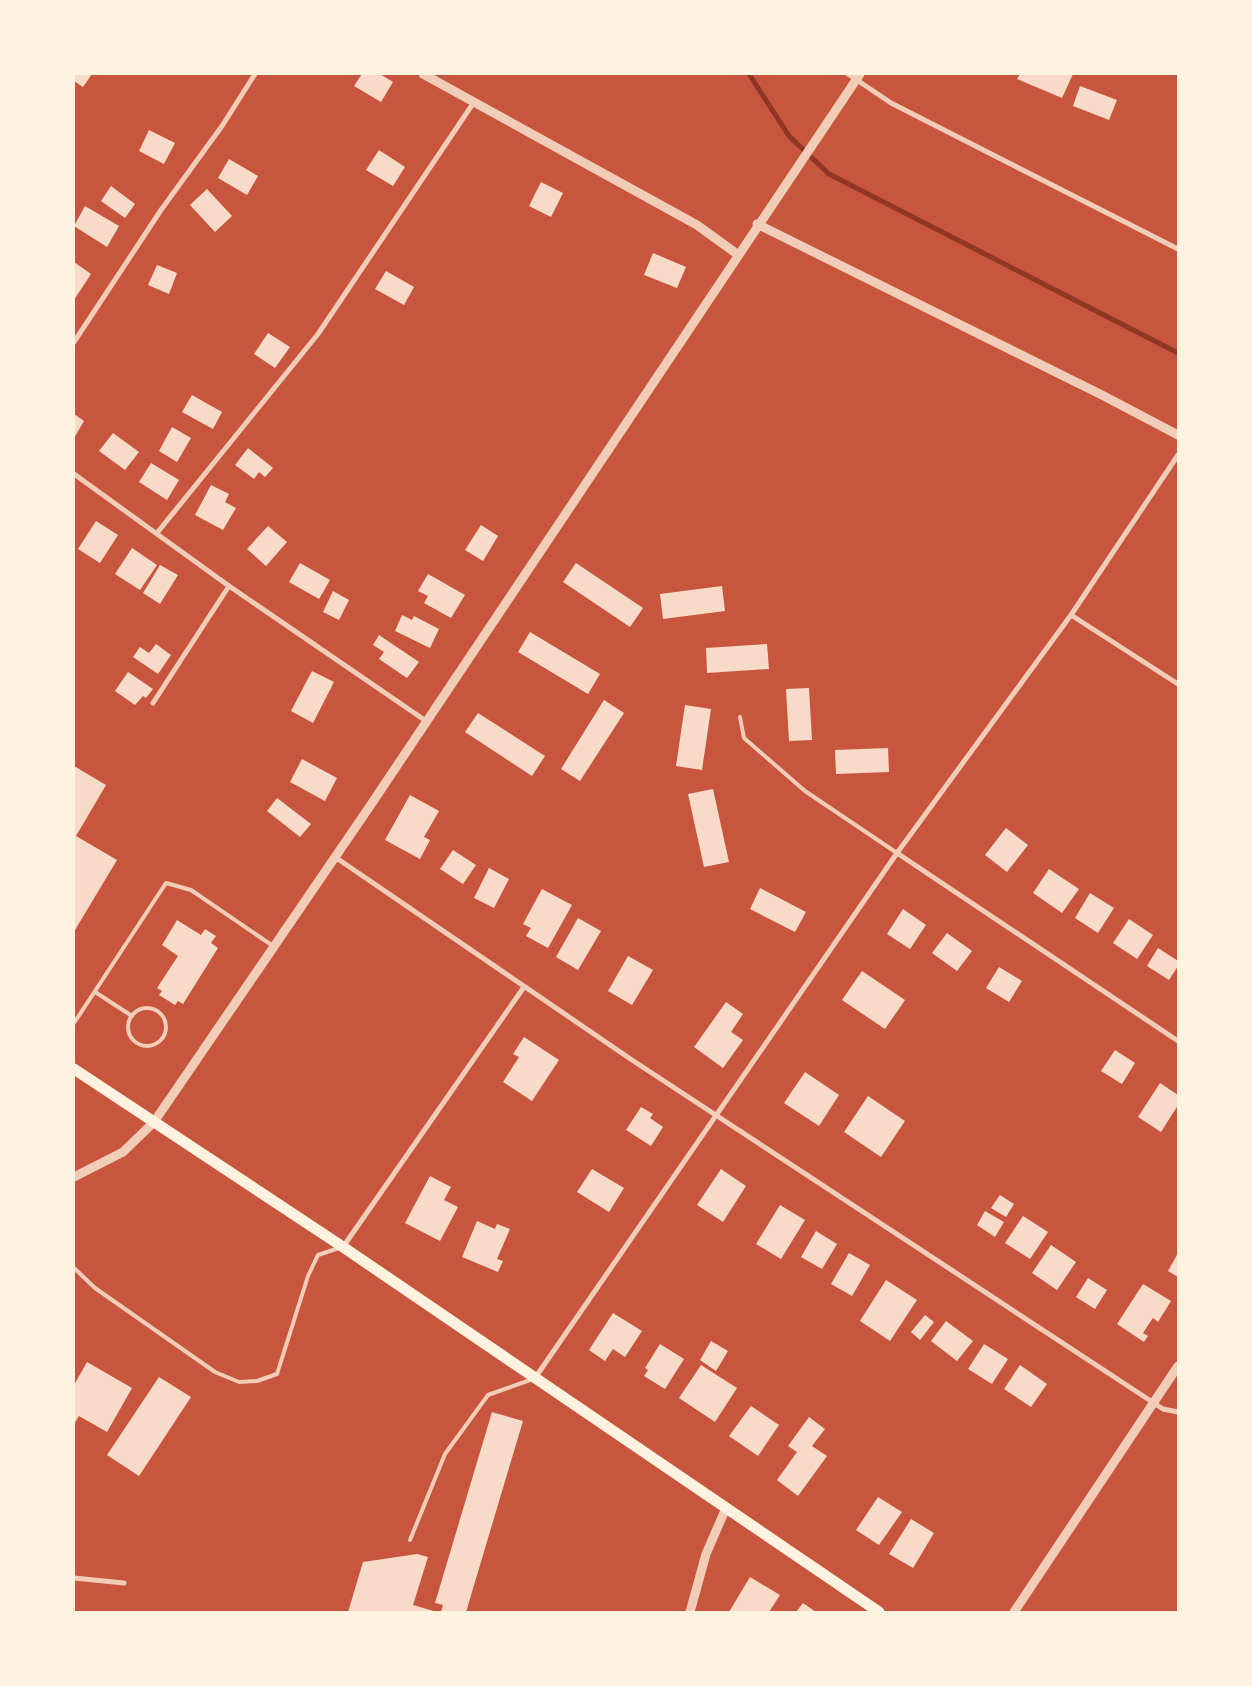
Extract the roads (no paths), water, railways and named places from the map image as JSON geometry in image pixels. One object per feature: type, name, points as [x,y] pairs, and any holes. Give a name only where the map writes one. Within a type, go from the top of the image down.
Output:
[{"type":"main road","points":[[74,1068],[343,1247],[879,1612]]},
{"type":"street","points":[[74,342],[161,210],[222,126],[255,74]]},
{"type":"street","points":[[423,74],[697,225],[737,254]]},
{"type":"street","points":[[74,1177],[123,1152],[154,1122],[426,721],[811,145],[855,76],[891,103],[1178,249]]},
{"type":"street","points":[[157,533],[318,334],[474,102]]},
{"type":"street","points":[[757,224],[1102,395],[1178,436]]},
{"type":"street","points":[[535,1378],[897,853],[1071,615],[1178,455]]},
{"type":"street","points":[[74,474],[229,586],[426,721]]},
{"type":"street","points":[[153,703],[229,586]]},
{"type":"street","points":[[1071,615],[1178,684]]},
{"type":"street","points":[[897,853],[1178,1041]]},
{"type":"street","points":[[334,857],[524,987],[1163,1410],[1178,1412]]},
{"type":"street","points":[[343,1247],[524,987]]},
{"type":"street","points":[[1014,1612],[1178,1366]]},
{"type":"street","points":[[690,1612],[706,1554],[726,1508]]},
{"type":"street","points":[[74,1578],[124,1583]]},
{"type":"lane","points":[[740,717],[744,738],[805,791],[897,853]]},
{"type":"lane","points":[[74,1024],[166,883],[191,890],[273,946]]},
{"type":"lane","points":[[95,992],[132,1016]]},
{"type":"lane","points":[[142,1008],[155,1010],[161,1014],[166,1026],[162,1038],[151,1045],[138,1043],[133,1039],[129,1028],[132,1016],[142,1008]]},
{"type":"lane","points":[[74,1268],[95,1288],[215,1372],[240,1382],[257,1381],[277,1374],[308,1276],[318,1255],[343,1247]]},
{"type":"lane","points":[[410,1540],[445,1454],[488,1396],[535,1378]]},
{"type":"waterway","points":[[749,74],[789,136],[829,174],[1178,353]]}]
